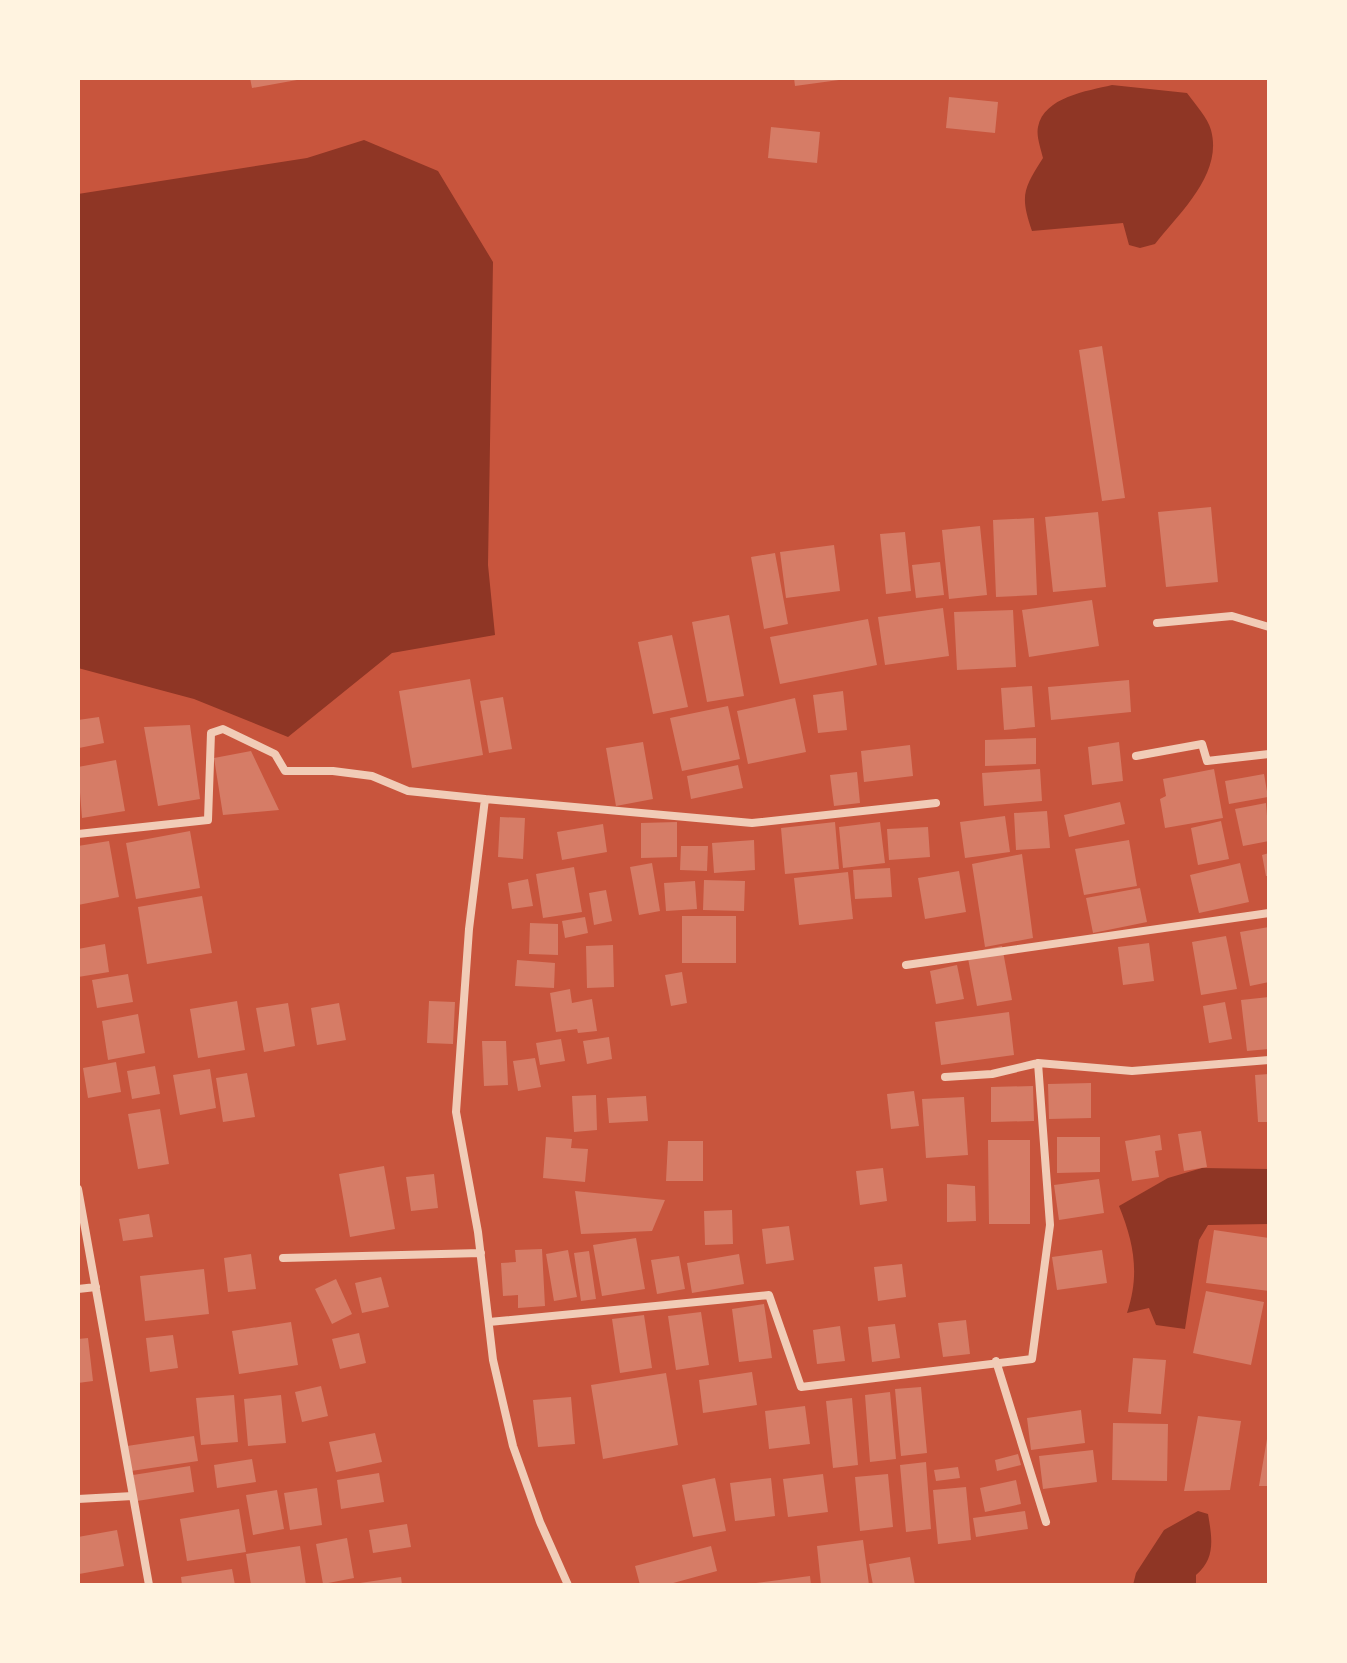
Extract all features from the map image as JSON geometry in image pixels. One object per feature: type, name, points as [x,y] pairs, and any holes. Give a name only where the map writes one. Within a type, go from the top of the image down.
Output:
[{"type":"street","points":[[1157,623],[1232,616],[1269,627]]},
{"type":"street","points":[[78,834],[208,820],[211,733],[223,729],[275,754],[285,771],[333,771],[372,776],[408,791],[485,799],[752,823],[936,803]]},
{"type":"street","points":[[1136,756],[1202,744],[1207,761],[1269,754]]},
{"type":"street","points":[[485,799],[469,929],[456,1112],[481,1253],[493,1360],[513,1446],[540,1522],[568,1585]]},
{"type":"street","points":[[906,965],[1269,913]]},
{"type":"street","points":[[945,1077],[992,1074],[1038,1063],[1132,1071],[1269,1060]]},
{"type":"street","points":[[489,1322],[769,1295],[801,1387],[1032,1359],[1050,1225],[1038,1063]]},
{"type":"street","points":[[78,1189],[149,1585]]},
{"type":"street","points":[[283,1258],[481,1253]]},
{"type":"street","points":[[78,1289],[96,1287]]},
{"type":"street","points":[[996,1361],[1046,1522]]},
{"type":"street","points":[[78,1499],[133,1496]]},
{"type":"shaded area","points":[[1112,85],[1187,93],[1211,130],[1213,146],[1211,162],[1197,192],[1155,244],[1140,248],[1129,245],[1123,223],[1032,231],[1025,201],[1028,185],[1043,158],[1038,134],[1042,117],[1057,102]]},
{"type":"shaded area","points":[[364,140],[438,171],[493,262],[488,565],[495,635],[392,653],[288,737],[194,699],[78,668],[78,194],[307,158]]},
{"type":"shaded area","points":[[1202,1168],[1269,1169],[1269,1224],[1208,1225],[1199,1240],[1185,1329],[1156,1325],[1149,1308],[1127,1313],[1134,1259],[1119,1206],[1168,1178]]},
{"type":"shaded area","points":[[1198,1511],[1208,1514],[1211,1539],[1210,1555],[1196,1575],[1196,1585],[1133,1585],[1136,1573],[1164,1530]]},
{"type":"building","points":[[250,78],[296,78],[297,80],[252,88]]},
{"type":"building","points":[[794,78],[839,78],[839,80],[795,86]]},
{"type":"building","points":[[949,97],[998,102],[995,133],[946,128]]},
{"type":"building","points":[[771,127],[820,132],[817,163],[768,158]]},
{"type":"building","points":[[1102,346],[1125,498],[1102,501],[1079,350]]},
{"type":"building","points":[[1211,507],[1218,582],[1166,587],[1158,512]]},
{"type":"building","points":[[1098,512],[1106,587],[1053,592],[1045,517]]},
{"type":"building","points":[[1034,518],[1037,595],[996,597],[993,520]]},
{"type":"building","points":[[980,526],[987,595],[949,599],[942,530]]},
{"type":"building","points":[[905,532],[911,591],[886,594],[880,534]]},
{"type":"building","points":[[834,545],[840,591],[786,598],[780,552]]},
{"type":"building","points":[[775,553],[788,624],[764,629],[751,557]]},
{"type":"building","points":[[940,562],[944,595],[916,598],[912,565]]},
{"type":"building","points":[[1092,600],[1099,646],[1029,657],[1022,610]]},
{"type":"building","points":[[943,608],[949,656],[885,665],[878,617]]},
{"type":"building","points":[[1013,610],[1016,667],[957,670],[954,612]]},
{"type":"building","points":[[729,615],[744,696],[707,702],[692,622]]},
{"type":"building","points":[[868,619],[877,665],[780,684],[770,637]]},
{"type":"building","points":[[672,635],[688,707],[653,714],[638,642]]},
{"type":"building","points":[[470,679],[483,755],[412,768],[399,691]]},
{"type":"building","points":[[1129,680],[1131,712],[1051,720],[1048,687]]},
{"type":"building","points":[[1032,686],[1035,727],[1004,730],[1001,688]]},
{"type":"building","points":[[843,691],[847,730],[818,733],[813,695]]},
{"type":"building","points":[[503,697],[512,749],[489,753],[480,701]]},
{"type":"building","points":[[795,698],[806,752],[748,764],[737,711]]},
{"type":"building","points":[[728,706],[740,759],[682,771],[670,718]]},
{"type":"building","points":[[99,717],[104,743],[79,748],[78,720]]},
{"type":"building","points":[[190,725],[200,799],[158,806],[144,727]]},
{"type":"building","points":[[1036,738],[1036,764],[985,766],[985,740]]},
{"type":"building","points":[[643,742],[653,799],[616,806],[606,748]]},
{"type":"building","points":[[1119,742],[1123,781],[1092,785],[1088,747]]},
{"type":"building","points":[[910,745],[913,776],[864,782],[861,751]]},
{"type":"building","points":[[251,751],[279,810],[223,815],[214,758]]},
{"type":"building","points":[[116,760],[125,811],[82,818],[78,767]]},
{"type":"building","points":[[738,765],[743,788],[691,799],[687,776]]},
{"type":"building","points":[[1040,769],[1042,801],[984,806],[982,773]]},
{"type":"building","points":[[1214,769],[1223,818],[1165,828],[1160,799],[1166,796],[1163,779]]},
{"type":"building","points":[[857,772],[860,803],[834,806],[830,775]]},
{"type":"building","points":[[1264,774],[1268,797],[1229,804],[1225,781]]},
{"type":"building","points":[[1120,802],[1125,824],[1069,837],[1064,815]]},
{"type":"building","points":[[1266,803],[1269,841],[1243,846],[1235,809]]},
{"type":"building","points":[[1047,811],[1050,848],[1016,850],[1014,813]]},
{"type":"building","points":[[1005,816],[1010,852],[965,858],[960,822]]},
{"type":"building","points":[[500,817],[525,818],[523,859],[498,857]]},
{"type":"building","points":[[1221,821],[1229,859],[1198,865],[1191,828]]},
{"type":"building","points":[[677,822],[677,857],[641,858],[641,823]]},
{"type":"building","points":[[835,822],[839,869],[785,874],[781,828]]},
{"type":"building","points":[[880,822],[885,863],[843,868],[839,827]]},
{"type":"building","points":[[603,824],[607,852],[562,860],[557,832]]},
{"type":"building","points":[[928,827],[930,857],[889,860],[887,829]]},
{"type":"building","points":[[190,831],[200,888],[136,899],[126,843]]},
{"type":"building","points":[[754,840],[755,870],[714,873],[712,843]]},
{"type":"building","points":[[1129,840],[1137,886],[1084,895],[1075,849]]},
{"type":"building","points":[[109,841],[119,897],[78,905],[78,846]]},
{"type":"building","points":[[681,846],[708,846],[707,871],[680,870]]},
{"type":"building","points":[[1269,853],[1269,876],[1266,876],[1262,855]]},
{"type":"building","points":[[1022,854],[1033,938],[985,947],[972,864]]},
{"type":"building","points":[[652,863],[660,911],[639,915],[630,867]]},
{"type":"building","points":[[1240,863],[1249,902],[1199,913],[1190,875]]},
{"type":"building","points":[[574,867],[582,912],[543,918],[536,874]]},
{"type":"building","points":[[890,868],[892,897],[855,899],[853,870]]},
{"type":"building","points":[[959,871],[966,912],[925,919],[918,878]]},
{"type":"building","points":[[848,872],[853,919],[799,925],[794,878]]},
{"type":"building","points":[[528,879],[533,906],[512,909],[508,883]]},
{"type":"building","points":[[704,880],[745,881],[744,911],[703,910]]},
{"type":"building","points":[[695,881],[697,909],[666,911],[664,883]]},
{"type":"building","points":[[1140,888],[1147,922],[1093,933],[1086,898]]},
{"type":"building","points":[[606,890],[612,921],[594,925],[589,893]]},
{"type":"building","points":[[202,896],[212,953],[147,964],[138,907]]},
{"type":"building","points":[[682,916],[736,916],[736,963],[682,963]]},
{"type":"building","points":[[585,917],[588,933],[565,938],[562,921]]},
{"type":"building","points":[[530,923],[558,924],[558,955],[529,954]]},
{"type":"building","points":[[1269,927],[1269,982],[1250,986],[1240,932]]},
{"type":"building","points":[[1226,936],[1237,989],[1201,995],[1192,942]]},
{"type":"building","points":[[1149,943],[1154,981],[1123,985],[1118,947]]},
{"type":"building","points":[[105,944],[109,972],[78,977],[78,949]]},
{"type":"building","points":[[613,945],[614,987],[587,988],[586,946]]},
{"type":"building","points":[[1002,946],[1012,1000],[977,1006],[967,953]]},
{"type":"building","points":[[517,960],[555,963],[554,988],[515,986]]},
{"type":"building","points":[[957,965],[964,999],[936,1004],[930,971]]},
{"type":"building","points":[[682,972],[687,1003],[671,1006],[665,975]]},
{"type":"building","points":[[128,974],[133,1002],[97,1008],[92,980]]},
{"type":"building","points":[[570,989],[572,1003],[592,999],[597,1031],[578,1033],[577,1029],[556,1032],[550,993]]},
{"type":"building","points":[[1269,997],[1269,1049],[1247,1051],[1241,1000]]},
{"type":"building","points":[[237,1001],[245,1050],[198,1058],[190,1009]]},
{"type":"building","points":[[429,1001],[455,1002],[453,1044],[427,1043]]},
{"type":"building","points":[[1225,1002],[1232,1039],[1209,1043],[1203,1006]]},
{"type":"building","points":[[288,1003],[295,1046],[264,1052],[256,1008]]},
{"type":"building","points":[[339,1003],[346,1040],[317,1045],[311,1008]]},
{"type":"building","points":[[1009,1012],[1014,1055],[941,1065],[935,1022]]},
{"type":"building","points":[[138,1014],[145,1053],[108,1060],[102,1021]]},
{"type":"building","points":[[609,1037],[612,1059],[587,1064],[583,1041]]},
{"type":"building","points":[[561,1039],[565,1061],[540,1065],[536,1043]]},
{"type":"building","points":[[482,1041],[506,1041],[508,1085],[484,1086]]},
{"type":"building","points":[[535,1058],[541,1087],[518,1091],[513,1061]]},
{"type":"building","points":[[116,1062],[121,1092],[88,1098],[83,1068]]},
{"type":"building","points":[[155,1066],[160,1094],[132,1099],[127,1071]]},
{"type":"building","points":[[210,1069],[216,1108],[180,1115],[173,1075]]},
{"type":"building","points":[[247,1073],[255,1117],[223,1122],[216,1078]]},
{"type":"building","points":[[1269,1074],[1269,1122],[1258,1122],[1255,1075]]},
{"type":"building","points":[[1091,1083],[1091,1118],[1049,1119],[1048,1084]]},
{"type":"building","points":[[1033,1086],[1034,1121],[991,1122],[991,1087]]},
{"type":"building","points":[[914,1091],[919,1126],[891,1129],[887,1094]]},
{"type":"building","points":[[596,1095],[597,1130],[574,1132],[572,1096]]},
{"type":"building","points":[[646,1096],[648,1121],[609,1123],[607,1098]]},
{"type":"building","points":[[964,1097],[968,1155],[926,1158],[922,1099]]},
{"type":"building","points":[[160,1109],[169,1164],[138,1169],[128,1114]]},
{"type":"building","points":[[1201,1131],[1207,1167],[1184,1171],[1178,1134]]},
{"type":"building","points":[[1160,1135],[1162,1150],[1155,1151],[1159,1177],[1132,1181],[1125,1141]]},
{"type":"building","points":[[546,1137],[572,1139],[571,1148],[588,1149],[585,1182],[543,1178]]},
{"type":"building","points":[[1057,1137],[1100,1137],[1100,1172],[1057,1173]]},
{"type":"building","points":[[988,1140],[1030,1140],[1030,1224],[989,1224]]},
{"type":"building","points":[[668,1141],[703,1141],[703,1181],[666,1181]]},
{"type":"building","points":[[384,1166],[395,1229],[350,1237],[339,1174]]},
{"type":"building","points":[[883,1168],[887,1201],[860,1205],[856,1171]]},
{"type":"building","points":[[434,1174],[438,1208],[411,1211],[406,1177]]},
{"type":"building","points":[[1099,1179],[1104,1213],[1059,1220],[1054,1185]]},
{"type":"building","points":[[947,1184],[975,1186],[976,1221],[947,1222]]},
{"type":"building","points":[[575,1191],[665,1200],[652,1231],[581,1234]]},
{"type":"building","points":[[732,1210],[733,1244],[705,1245],[704,1211]]},
{"type":"building","points":[[149,1214],[153,1237],[123,1241],[119,1219]]},
{"type":"building","points":[[789,1226],[794,1260],[766,1264],[762,1229]]},
{"type":"building","points":[[1214,1230],[1269,1238],[1269,1291],[1206,1283]]},
{"type":"building","points":[[636,1238],[645,1289],[602,1296],[593,1245]]},
{"type":"building","points":[[542,1249],[545,1306],[518,1308],[518,1295],[503,1296],[501,1263],[516,1262],[515,1250]]},
{"type":"building","points":[[568,1250],[577,1297],[554,1301],[546,1254]]},
{"type":"building","points":[[1102,1250],[1107,1283],[1057,1290],[1052,1257]]},
{"type":"building","points":[[589,1251],[596,1299],[581,1301],[574,1253]]},
{"type":"building","points":[[251,1254],[256,1289],[228,1292],[224,1258]]},
{"type":"building","points":[[739,1254],[744,1284],[692,1293],[687,1263]]},
{"type":"building","points":[[679,1256],[685,1289],[657,1294],[651,1260]]},
{"type":"building","points":[[902,1264],[906,1297],[878,1301],[874,1267]]},
{"type":"building","points":[[204,1269],[209,1314],[145,1321],[140,1276]]},
{"type":"building","points":[[381,1277],[389,1307],[362,1313],[355,1283]]},
{"type":"building","points":[[336,1279],[352,1314],[332,1324],[315,1289]]},
{"type":"building","points":[[1206,1291],[1264,1302],[1251,1365],[1193,1353]]},
{"type":"building","points":[[764,1304],[772,1358],[739,1362],[732,1309]]},
{"type":"building","points":[[701,1312],[709,1365],[676,1370],[668,1316]]},
{"type":"building","points":[[644,1315],[652,1368],[620,1373],[612,1319]]},
{"type":"building","points":[[966,1320],[970,1354],[943,1357],[938,1323]]},
{"type":"building","points":[[291,1322],[298,1365],[239,1374],[232,1331]]},
{"type":"building","points":[[895,1324],[900,1358],[872,1362],[868,1327]]},
{"type":"building","points":[[840,1326],[845,1361],[817,1364],[813,1330]]},
{"type":"building","points":[[359,1333],[366,1363],[340,1369],[332,1339]]},
{"type":"building","points":[[173,1335],[178,1368],[150,1372],[146,1338]]},
{"type":"building","points":[[88,1338],[93,1381],[78,1383],[78,1339]]},
{"type":"building","points":[[1133,1358],[1166,1360],[1161,1414],[1128,1412]]},
{"type":"building","points":[[752,1372],[757,1405],[703,1413],[699,1380]]},
{"type":"building","points":[[666,1373],[678,1445],[603,1459],[591,1385]]},
{"type":"building","points":[[321,1386],[328,1416],[302,1422],[295,1392]]},
{"type":"building","points":[[921,1387],[927,1453],[901,1456],[895,1389]]},
{"type":"building","points":[[890,1392],[896,1459],[870,1462],[865,1395]]},
{"type":"building","points":[[234,1395],[238,1442],[201,1445],[196,1398]]},
{"type":"building","points":[[281,1395],[286,1443],[248,1446],[244,1399]]},
{"type":"building","points":[[571,1397],[575,1444],[538,1447],[533,1400]]},
{"type":"building","points":[[852,1398],[858,1465],[833,1468],[826,1401]]},
{"type":"building","points":[[805,1406],[810,1444],[769,1449],[765,1411]]},
{"type":"building","points":[[1081,1410],[1085,1443],[1031,1450],[1027,1418]]},
{"type":"building","points":[[1198,1416],[1241,1421],[1230,1490],[1184,1491]]},
{"type":"building","points":[[1113,1423],[1168,1424],[1167,1481],[1112,1480]]},
{"type":"building","points":[[375,1433],[382,1462],[336,1472],[329,1442]]},
{"type":"building","points":[[194,1436],[198,1461],[131,1471],[127,1446]]},
{"type":"building","points":[[1267,1439],[1269,1486],[1259,1486]]},
{"type":"building","points":[[1093,1450],[1097,1482],[1043,1489],[1039,1456]]},
{"type":"building","points":[[1018,1454],[1021,1465],[997,1471],[995,1460]]},
{"type":"building","points":[[252,1459],[256,1482],[217,1488],[214,1465]]},
{"type":"building","points":[[926,1462],[931,1529],[906,1532],[900,1465]]},
{"type":"building","points":[[190,1466],[194,1492],[137,1501],[133,1475]]},
{"type":"building","points":[[958,1467],[960,1478],[936,1481],[934,1470]]},
{"type":"building","points":[[379,1473],[384,1502],[341,1509],[337,1480]]},
{"type":"building","points":[[823,1474],[828,1512],[788,1517],[783,1479]]},
{"type":"building","points":[[888,1474],[893,1527],[860,1531],[855,1477]]},
{"type":"building","points":[[715,1478],[726,1531],[693,1537],[682,1485]]},
{"type":"building","points":[[771,1478],[775,1516],[735,1521],[730,1483]]},
{"type":"building","points":[[1016,1480],[1021,1504],[985,1512],[980,1488]]},
{"type":"building","points":[[966,1487],[971,1540],[938,1544],[933,1490]]},
{"type":"building","points":[[317,1488],[322,1525],[290,1530],[284,1493]]},
{"type":"building","points":[[277,1490],[284,1529],[253,1535],[246,1495]]},
{"type":"building","points":[[239,1509],[246,1552],[187,1561],[180,1519]]},
{"type":"building","points":[[1025,1511],[1028,1529],[976,1537],[973,1518]]},
{"type":"building","points":[[407,1524],[411,1547],[373,1553],[369,1530]]},
{"type":"building","points":[[117,1530],[124,1566],[79,1574],[78,1537]]},
{"type":"building","points":[[347,1538],[354,1578],[323,1584],[316,1544]]},
{"type":"building","points":[[863,1540],[869,1585],[821,1585],[817,1546]]},
{"type":"building","points":[[300,1546],[306,1585],[251,1585],[246,1554]]},
{"type":"building","points":[[711,1546],[717,1571],[666,1585],[640,1585],[635,1566]]},
{"type":"building","points":[[910,1557],[915,1585],[873,1585],[869,1564]]},
{"type":"building","points":[[232,1569],[235,1585],[182,1585],[181,1577]]},
{"type":"building","points":[[810,1576],[811,1585],[756,1585],[756,1583]]},
{"type":"building","points":[[401,1577],[402,1585],[360,1585],[360,1583]]}]
